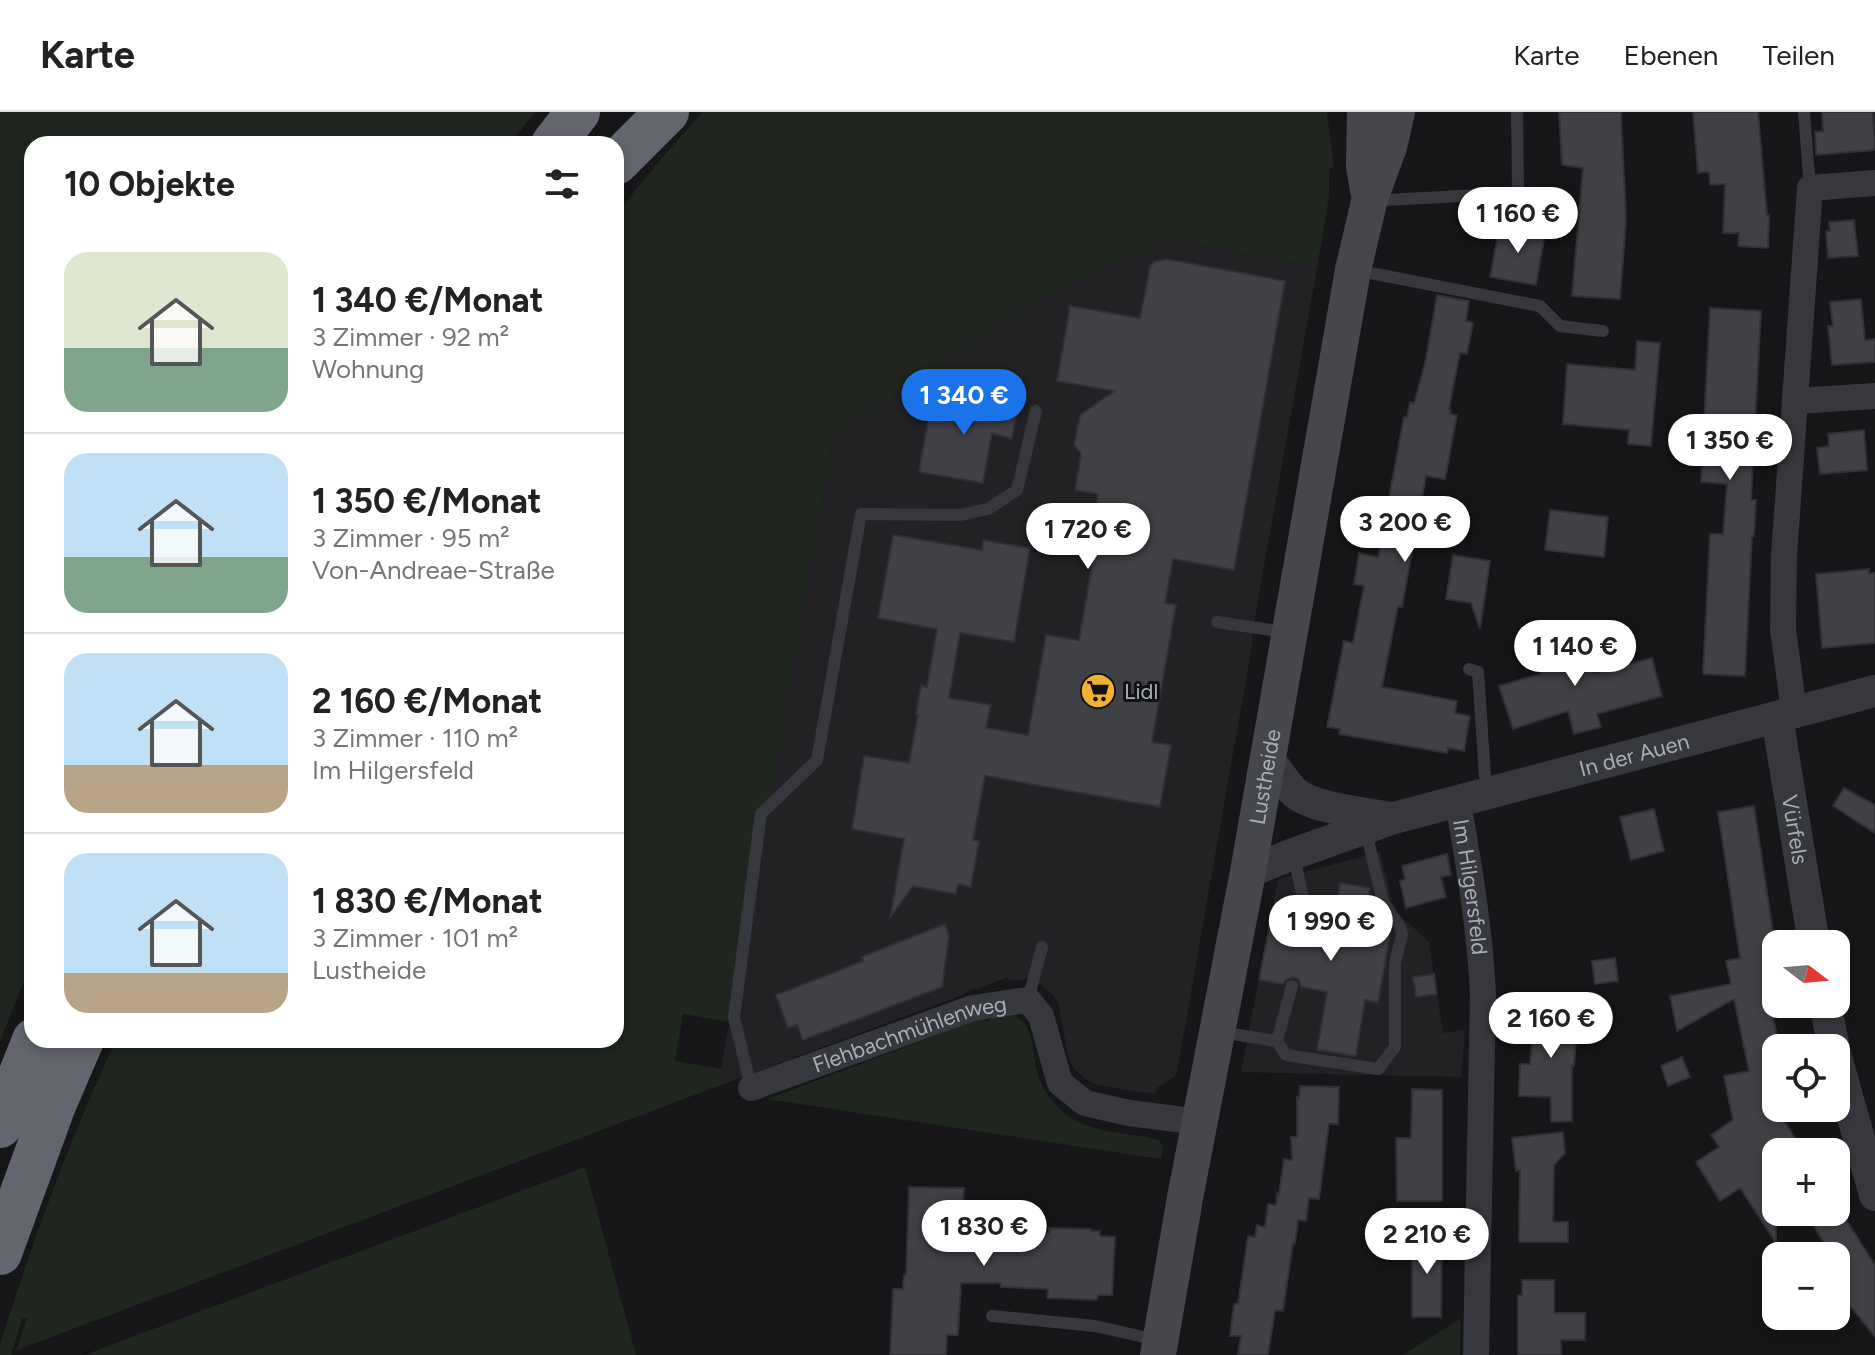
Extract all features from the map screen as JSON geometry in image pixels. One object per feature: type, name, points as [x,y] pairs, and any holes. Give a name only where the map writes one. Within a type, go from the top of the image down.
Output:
[{"type":"highway","points":[[559,136],[578,112]]},
{"type":"highway","points":[[617,136],[636,112]]},
{"type":"highway","points":[[624,155],[667,112]]},
{"type":"highway","points":[[0,1126],[31,1048]]},
{"type":"highway","points":[[0,1253],[54,1105],[79,1048]]},
{"type":"main road","name":"Lustheide","points":[[1159,1348],[1248,872],[1353,270],[1370,198],[1364,166],[1380,121]]},
{"type":"street","points":[[1786,714],[1784,556],[1810,188],[1875,183]]},
{"type":"street","points":[[1796,401],[1875,396]]},
{"type":"street","name":"In der Auen","points":[[1248,872],[1379,823],[1875,691]]},
{"type":"street","name":"Vürfels","points":[[1786,714],[1812,930]]},
{"type":"street","name":"In der Auen","points":[[1267,757],[1300,796],[1379,823]]},
{"type":"street","name":"Im Hilgersfeld","points":[[1472,798],[1475,907],[1483,994],[1476,1355]]},
{"type":"street","name":"Flehbachmühlenweg","points":[[751,1088],[973,1008],[1028,1000],[1041,1016],[1060,1083],[1085,1103],[1129,1113],[1200,1122]]},
{"type":"street","points":[[1850,1107],[1875,1195]]},
{"type":"lane","points":[[1370,198],[1386,200],[1518,193],[1517,112]]},
{"type":"lane","points":[[1804,112],[1810,188]]},
{"type":"lane","points":[[1353,270],[1540,306],[1560,326],[1603,331]]},
{"type":"lane","points":[[751,1088],[734,1017],[761,814],[817,760],[861,514],[960,515],[988,509],[1017,490],[1036,411]]},
{"type":"lane","points":[[1217,622],[1289,633]]},
{"type":"lane","points":[[1469,669],[1478,672],[1472,798]]},
{"type":"lane","points":[[1217,1031],[1277,1041],[1286,1055],[1378,1069],[1395,1047],[1395,963],[1402,934],[1383,902],[1379,823]]},
{"type":"lane","points":[[1293,854],[1306,912]]},
{"type":"lane","points":[[1028,1000],[1042,947]]},
{"type":"lane","points":[[1277,1041],[1292,986]]},
{"type":"lane","points":[[992,1316],[1095,1326],[1159,1348]]},
{"type":"shaded area","points":[[0,112],[535,112],[516,136],[24,136],[24,981],[0,1041]]},
{"type":"shaded area","points":[[703,112],[1327,112],[1334,168],[1329,169],[1329,197],[1317,268],[1169,239],[1036,300],[834,433],[730,1022],[683,1014],[675,1061],[721,1069],[721,1085],[17,1350],[27,1318],[22,1319],[11,1355],[0,1355],[0,1344],[53,1190],[112,1048],[624,1048],[624,204]]},
{"type":"shaded area","points":[[1169,239],[1317,268],[1177,1072],[1158,1087],[1155,1094],[1097,1085],[1086,1079],[1069,1060],[1058,1003],[1053,995],[1033,981],[1009,981],[1008,977],[721,1085],[721,1069],[834,433],[1036,300]]},
{"type":"shaded area","points":[[1380,852],[1395,911],[1429,942],[1443,1033],[1465,1030],[1461,1077],[1241,1072],[1278,879]]},
{"type":"shaded area","points":[[998,1015],[1014,1016],[1026,1026],[1040,1082],[1058,1108],[1070,1118],[1098,1129],[1159,1140],[1163,1146],[1161,1159],[767,1099],[980,1019],[987,1021]]},
{"type":"shaded area","points":[[585,1167],[636,1355],[84,1355]]},
{"type":"shaded area","points":[[1460,1319],[1460,1355],[1403,1355]]},
{"type":"building","points":[[1559,112],[1621,112],[1626,220],[1620,299],[1572,296],[1583,168],[1562,165]]},
{"type":"building","points":[[1693,112],[1758,112],[1769,215],[1768,248],[1738,246],[1739,233],[1723,233],[1725,184],[1710,185],[1709,172],[1698,173]]},
{"type":"building","points":[[1822,112],[1873,112],[1875,150],[1816,155],[1815,132],[1823,131]]},
{"type":"building","points":[[1854,220],[1858,256],[1828,258],[1826,231],[1830,231],[1829,222]]},
{"type":"building","points":[[1500,225],[1545,234],[1536,285],[1490,277]]},
{"type":"building","points":[[1166,259],[1285,281],[1234,570],[1173,559],[1165,603],[1176,605],[1152,742],[1171,745],[1160,807],[985,776],[973,840],[979,841],[971,887],[958,884],[956,894],[913,886],[890,918],[904,839],[852,829],[864,756],[909,763],[921,685],[927,687],[937,629],[878,618],[893,535],[982,550],[983,540],[1030,548],[1014,642],[960,633],[949,698],[991,705],[986,728],[1028,735],[1046,635],[1079,640],[1093,559],[1087,558],[1098,494],[1075,490],[1081,454],[1074,445],[1080,415],[1114,391],[1057,381],[1070,306],[1140,318],[1150,267],[1154,262]]},
{"type":"building","points":[[1437,295],[1469,301],[1466,321],[1473,323],[1467,354],[1460,353],[1449,409],[1450,414],[1457,415],[1445,479],[1426,476],[1402,607],[1398,606],[1382,687],[1457,701],[1455,713],[1470,716],[1464,751],[1448,748],[1447,753],[1339,734],[1340,729],[1327,727],[1344,641],[1353,643],[1364,586],[1354,584],[1359,553],[1378,557],[1404,417],[1407,417],[1410,402],[1414,403],[1425,364]]},
{"type":"building","points":[[1861,299],[1865,340],[1875,339],[1875,362],[1832,365],[1828,326],[1833,326],[1830,302]]},
{"type":"building","points":[[1710,308],[1761,311],[1751,500],[1756,500],[1745,676],[1703,674],[1710,534],[1723,534],[1727,484],[1701,482]]},
{"type":"building","points":[[1637,341],[1660,343],[1651,446],[1628,444],[1629,430],[1563,424],[1567,364],[1635,370]]},
{"type":"building","points":[[940,394],[1018,408],[1012,439],[992,433],[983,483],[919,472],[928,419],[935,420]]},
{"type":"building","points":[[1864,430],[1867,470],[1820,474],[1817,448],[1829,446],[1828,434]]},
{"type":"building","points":[[1550,510],[1608,517],[1604,557],[1545,550]]},
{"type":"building","points":[[1453,555],[1490,561],[1480,629],[1471,603],[1446,599]]},
{"type":"building","points":[[1869,569],[1869,573],[1875,573],[1875,643],[1822,648],[1816,574]]},
{"type":"building","points":[[1550,623],[1554,665],[1589,656],[1594,673],[1652,658],[1662,696],[1597,714],[1601,727],[1574,734],[1568,711],[1513,729],[1499,686],[1541,674],[1521,649]]},
{"type":"building","points":[[1844,788],[1875,805],[1875,833],[1833,806]]},
{"type":"building","points":[[1754,806],[1773,930],[1762,930],[1762,1018],[1773,1018],[1776,1034],[1762,1034],[1762,1122],[1785,1122],[1795,1138],[1762,1138],[1762,1222],[1740,1188],[1720,1201],[1696,1162],[1719,1147],[1711,1135],[1733,1120],[1724,1076],[1749,1071],[1734,999],[1677,1031],[1670,996],[1731,984],[1726,961],[1740,958],[1718,812]]},
{"type":"building","points":[[1654,809],[1664,851],[1631,860],[1620,817]]},
{"type":"building","points":[[1447,854],[1451,875],[1441,877],[1446,897],[1406,908],[1400,881],[1405,879],[1402,866]]},
{"type":"building","points":[[1340,883],[1370,888],[1363,922],[1388,926],[1391,930],[1378,1003],[1365,1000],[1356,1056],[1317,1050],[1327,992],[1301,987],[1294,977],[1286,979],[1283,984],[1259,980],[1273,907],[1296,911],[1304,921],[1315,914],[1333,917]]},
{"type":"building","points":[[945,924],[949,936],[942,987],[803,1040],[797,1025],[788,1028],[776,995]]},
{"type":"building","points":[[1615,958],[1618,981],[1595,984],[1592,961]]},
{"type":"building","points":[[1434,974],[1437,994],[1416,997],[1413,977]]},
{"type":"building","points":[[1535,1002],[1571,1005],[1568,1040],[1576,1041],[1572,1066],[1572,1121],[1551,1122],[1551,1097],[1519,1096],[1520,1064],[1530,1064]]},
{"type":"building","points":[[1682,1057],[1690,1077],[1668,1086],[1661,1066]]},
{"type":"building","points":[[1300,1086],[1339,1087],[1338,1124],[1329,1124],[1319,1199],[1309,1198],[1306,1221],[1298,1220],[1283,1311],[1275,1310],[1268,1355],[1238,1355],[1241,1336],[1230,1336],[1248,1236],[1255,1237],[1257,1225],[1265,1227],[1268,1204],[1276,1205],[1284,1159],[1292,1160],[1291,1137],[1297,1137]]},
{"type":"building","points":[[1412,1089],[1442,1090],[1442,1201],[1397,1201],[1396,1138],[1411,1138]]},
{"type":"building","points":[[1563,1132],[1565,1153],[1554,1165],[1553,1222],[1568,1222],[1568,1242],[1519,1242],[1520,1170],[1516,1171],[1512,1138]]},
{"type":"building","points":[[909,1187],[964,1188],[962,1230],[1049,1233],[1049,1228],[1091,1229],[1100,1231],[1100,1236],[1115,1237],[1112,1295],[1098,1295],[1097,1300],[1047,1298],[1048,1289],[1001,1287],[1000,1283],[961,1283],[958,1335],[947,1335],[946,1355],[890,1355],[893,1289],[903,1289],[906,1275]]},
{"type":"building","points":[[1442,1226],[1441,1317],[1412,1317],[1412,1244]]},
{"type":"building","points":[[1765,1226],[1776,1226],[1775,1242]]},
{"type":"building","points":[[1814,1226],[1850,1226],[1875,1265],[1875,1337],[1850,1306],[1850,1242],[1823,1242]]},
{"type":"building","points":[[1522,1280],[1554,1280],[1554,1313],[1585,1313],[1585,1340],[1561,1340],[1561,1355],[1518,1355],[1518,1295],[1522,1295]]},
{"type":"place","name":"Lidl","points":[[1098,691]]}]
